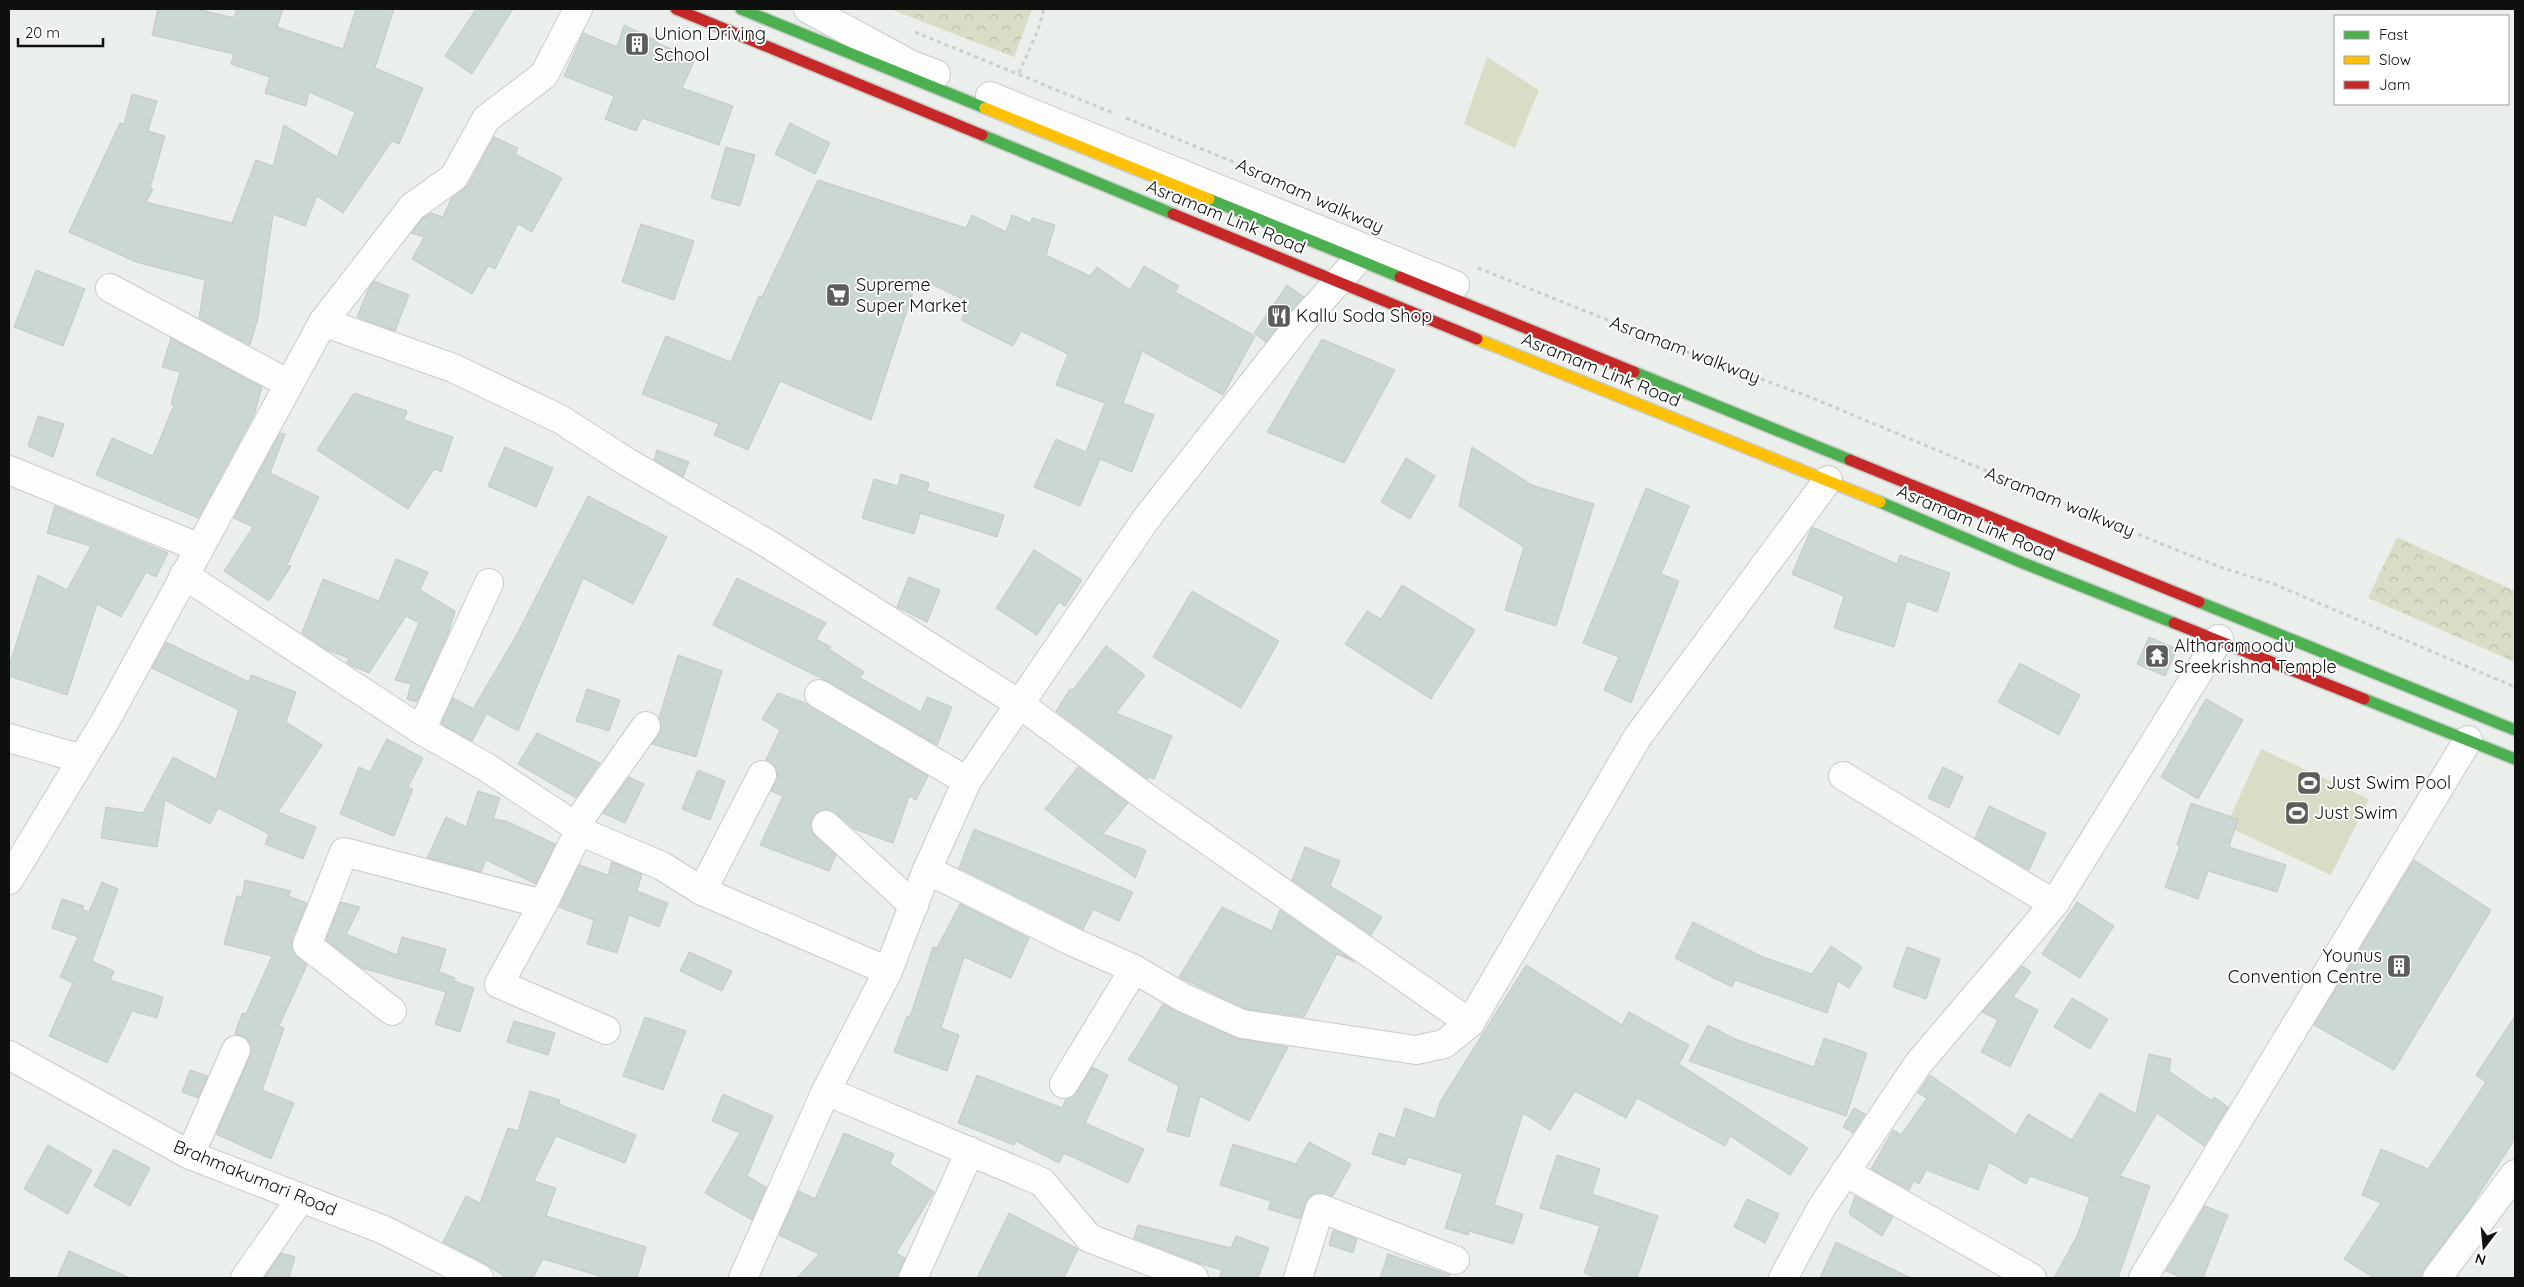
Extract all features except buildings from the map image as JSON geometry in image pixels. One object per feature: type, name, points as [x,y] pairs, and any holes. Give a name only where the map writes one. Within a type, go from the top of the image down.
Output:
[{"type":"main road","name":"Asramam Link Road","points":[[676,9],[1339,282],[1828,480],[2023,562],[2515,759]]},
{"type":"main road","name":"Asramam Link Road","points":[[741,9],[2515,730]]},
{"type":"street","points":[[9,880],[82,759],[323,322],[412,207],[454,177],[486,119],[544,76],[578,9]]},
{"type":"street","points":[[808,9],[912,65],[1380,253],[1858,455],[2343,654],[2515,720]]},
{"type":"street","points":[[743,1278],[826,1091],[888,971],[927,870],[967,780],[1146,519],[1298,326],[1358,259]]},
{"type":"street","points":[[110,288],[289,384]]},
{"type":"street","points":[[323,322],[453,368],[560,419],[627,462],[770,545],[1018,704],[1154,803],[1470,1023]]},
{"type":"street","points":[[9,470],[200,548]]},
{"type":"street","points":[[927,870],[1071,941],[1134,969],[1182,997],[1242,1024],[1416,1050],[1444,1044],[1470,1023],[1637,738],[1828,480]]},
{"type":"street","points":[[184,576],[421,730],[486,767],[577,828],[662,866],[702,891],[888,971]]},
{"type":"street","points":[[421,730],[489,583]]},
{"type":"street","points":[[1784,1278],[1822,1206],[1918,1064],[2054,904],[2219,639]]},
{"type":"street","points":[[819,694],[967,780]]},
{"type":"street","points":[[606,1030],[499,984],[543,904],[577,828],[646,726]]},
{"type":"street","points":[[9,738],[82,759]]},
{"type":"street","points":[[2143,1278],[2468,740]]},
{"type":"street","points":[[702,891],[762,775]]},
{"type":"street","points":[[1843,776],[2054,904]]},
{"type":"street","points":[[826,824],[914,906]]},
{"type":"street","points":[[392,1011],[307,945],[344,852],[543,904]]},
{"type":"street","points":[[1064,1084],[1134,969]]},
{"type":"street","points":[[190,1155],[236,1050]]},
{"type":"street","name":"Brahmakumari Road","points":[[9,1055],[190,1155],[384,1230],[478,1278]]},
{"type":"street","points":[[826,1091],[1042,1182],[1089,1238],[1194,1278]]},
{"type":"street","points":[[913,1278],[970,1152]]},
{"type":"street","points":[[1845,1172],[2032,1278]]},
{"type":"street","points":[[2437,1278],[2515,1174]]},
{"type":"street","points":[[245,1278],[301,1198]]},
{"type":"street","points":[[1298,1278],[1320,1208],[1455,1260]]},
{"type":"path","points":[[1019,73],[1038,30],[1044,9]]},
{"type":"path","points":[[908,29],[1116,114]]},
{"type":"path","name":"Asramam walkway","points":[[1125,118],[1277,180]]},
{"type":"path","name":"Asramam walkway","points":[[1477,267],[1682,350],[1818,401],[2164,545],[2223,568],[2274,584],[2515,687]]},
{"type":"green space","points":[[890,9],[1032,9],[1014,57]]},
{"type":"green space","points":[[1487,57],[1539,90],[1515,148],[1464,124]]},
{"type":"green space","points":[[2397,537],[2515,591],[2515,662],[2368,598]]},
{"type":"green space","name":"Just Swim","points":[[2261,749],[2369,799],[2331,875],[2226,826]]},
{"type":"traffic: fast","points":[[741,9],[985,108]]},
{"type":"traffic: fast","points":[[982,135],[1173,214]]},
{"type":"traffic: fast","points":[[1209,199],[1400,277]]},
{"type":"traffic: fast","points":[[1634,372],[1850,460]]},
{"type":"traffic: fast","points":[[1880,502],[2023,563],[2174,623]]},
{"type":"traffic: fast","points":[[2199,602],[2515,730]]},
{"type":"traffic: fast","points":[[2364,699],[2515,759]]},
{"type":"traffic: slow","points":[[985,108],[1209,199]]},
{"type":"traffic: slow","points":[[1477,339],[1880,502]]},
{"type":"traffic: jam","points":[[676,9],[982,135]]},
{"type":"traffic: jam","points":[[1173,214],[1477,339]]},
{"type":"traffic: jam","points":[[1400,277],[1634,372]]},
{"type":"traffic: jam","points":[[1850,460],[2199,602]]},
{"type":"traffic: jam","points":[[2174,623],[2364,699]]},
{"type":"place","name":"Union Driving School","points":[[637,44]]},
{"type":"place","name":"Supreme Super Market","points":[[838,295]]},
{"type":"place","name":"Kallu Soda Shop","points":[[1279,316]]},
{"type":"place","name":"Altharamoodu Sreekrishna Temple","points":[[2157,656]]},
{"type":"place","name":"Just Swim Pool","points":[[2309,783]]},
{"type":"place","name":"Just Swim","points":[[2297,813]]},
{"type":"place","name":"Younus Convention Centre","points":[[2399,966]]}]
